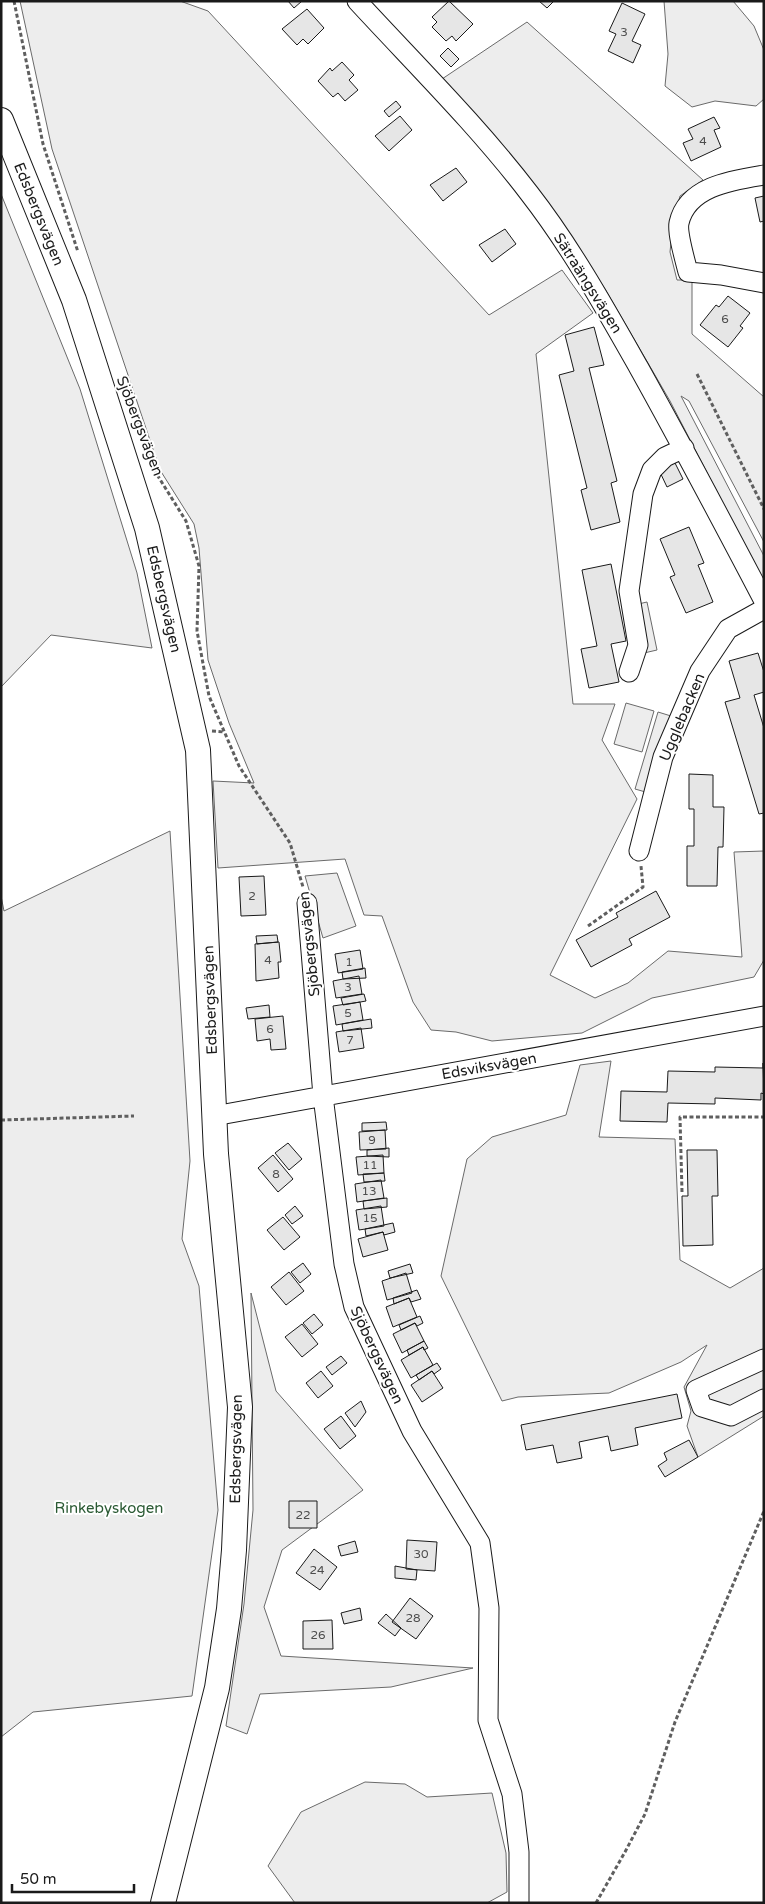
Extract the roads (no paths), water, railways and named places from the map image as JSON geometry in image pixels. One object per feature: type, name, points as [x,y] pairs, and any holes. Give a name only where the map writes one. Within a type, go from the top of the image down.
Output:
[{"type":"main road","name":"Edsbergsvägen","points":[[1,120],[74,300],[147,528],[198,750],[214,1116],[240,1407],[234,1550],[229,1609],[217,1688],[163,1903]]},
{"type":"street","name":"Sätraängsvägen","points":[[357,1],[456,108],[528,192],[604,306],[684,448],[764,601]]},
{"type":"street","points":[[764,175],[723,182],[687,203],[679,224],[688,272],[721,275],[764,283]]},
{"type":"street","points":[[629,672],[638,645],[629,591],[643,494],[652,470],[665,457],[684,448]]},
{"type":"street","name":"Ugglebacken","points":[[640,851],[663,757],[700,671],[728,629],[764,609]]},
{"type":"street","name":"Sjöbergsvägen","points":[[307,903],[323,1096],[344,1264],[354,1307],[412,1432],[480,1543],[489,1608],[488,1720],[512,1794],[519,1852],[519,1903]]},
{"type":"street","name":"Edsviksvägen","points":[[214,1116],[764,1016]]},
{"type":"street","points":[[764,1359],[696,1390],[702,1407],[731,1416],[764,1399]]},
{"type":"park label","name":"Rinkebyskogen","points":[[109,1508]]}]
